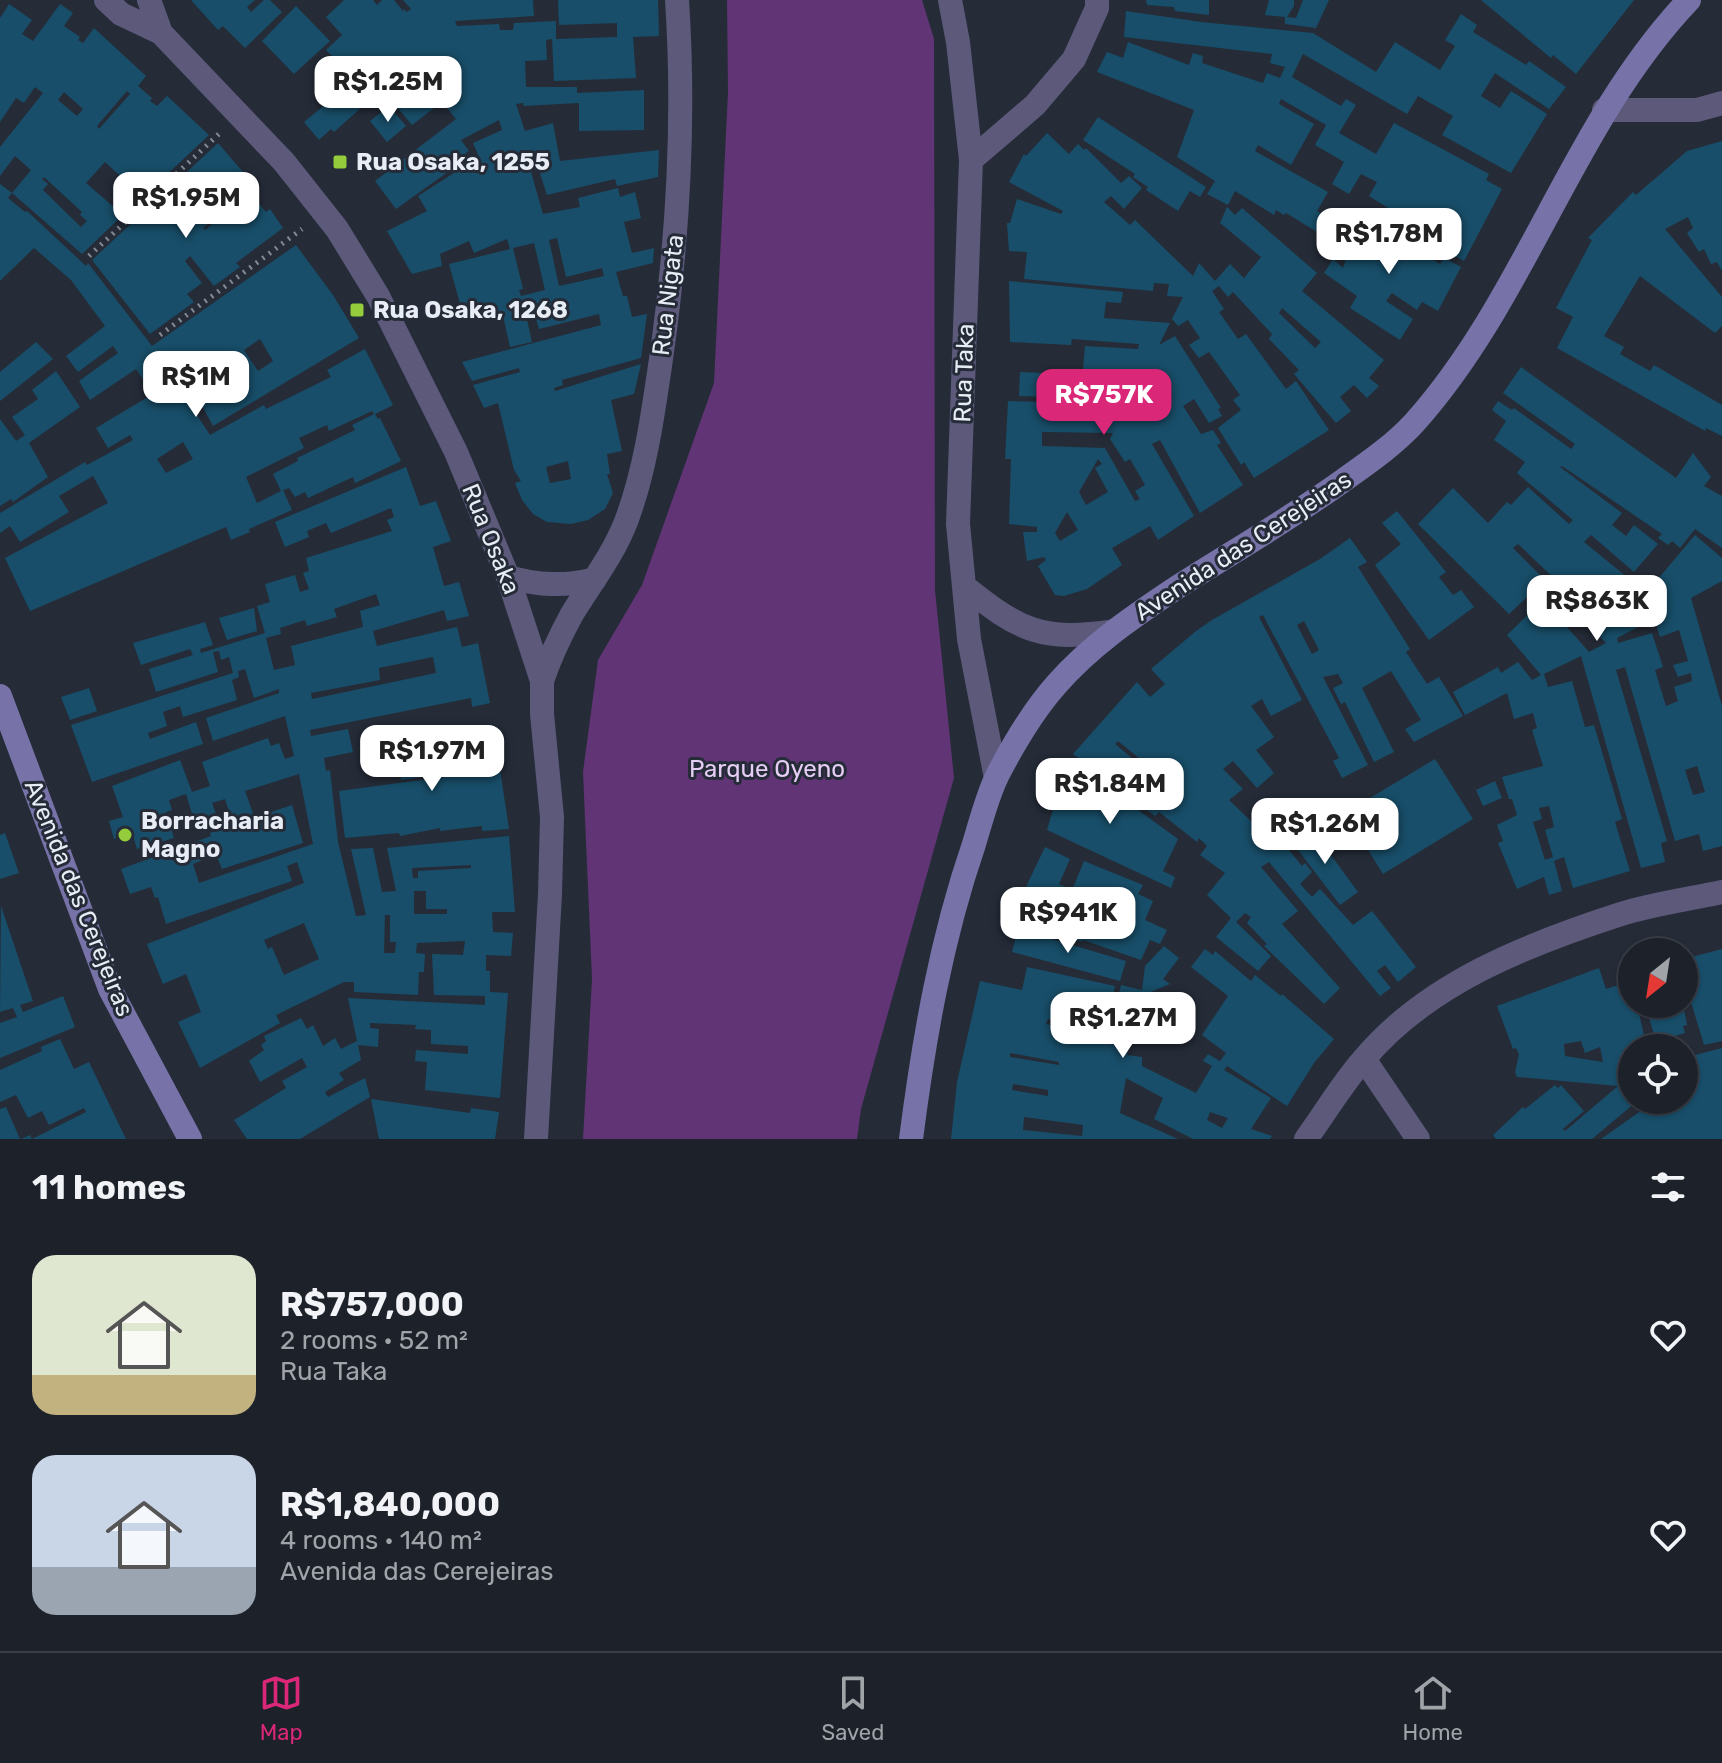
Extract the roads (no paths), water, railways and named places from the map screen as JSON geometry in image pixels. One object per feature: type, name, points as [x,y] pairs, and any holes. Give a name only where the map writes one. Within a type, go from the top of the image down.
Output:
[{"type":"main road","name":"Avenida das Cerejeiras","points":[[911,1139],[920,1066],[950,917],[996,778],[1054,686],[1114,631],[1301,511],[1383,451],[1414,423],[1498,305],[1604,110],[1664,26],[1689,0]]},
{"type":"main road","name":"Avenida das Cerejeiras","points":[[0,696],[110,989],[190,1139]]},
{"type":"street","name":"Rua Osaka","points":[[106,0],[121,14],[161,33],[284,162],[325,212],[378,296],[456,452],[508,577],[542,681],[542,714],[552,817],[536,1139]]},
{"type":"street","name":"Rua Osaka","points":[[149,0],[161,33]]},
{"type":"street","name":"Rua Nigata","points":[[542,681],[554,646],[626,522],[645,459],[663,343],[679,194],[680,44],[677,0]]},
{"type":"street","name":"Rua Taka","points":[[950,0],[958,42],[971,160],[958,524],[969,639],[996,778]]},
{"type":"street","points":[[971,160],[1035,105],[1074,59],[1097,8],[1097,0]]},
{"type":"street","points":[[1604,110],[1697,110],[1722,103]]},
{"type":"street","points":[[508,577],[534,584],[569,585],[595,579]]},
{"type":"street","points":[[964,586],[998,613],[1037,632],[1074,637],[1114,631]]},
{"type":"street","points":[[1306,1139],[1364,1059],[1406,1017],[1455,983],[1525,949],[1623,913],[1722,892]]},
{"type":"street","points":[[1364,1059],[1418,1139]]},
{"type":"place","name":"Rua Osaka, 1255","points":[[340,162]]},
{"type":"place","name":"Rua Osaka, 1268","points":[[357,310]]},
{"type":"place","name":"Borracharia Magno","points":[[125,835]]},
{"type":"park label","name":"Parque Oyeno","points":[[767,769]]}]
